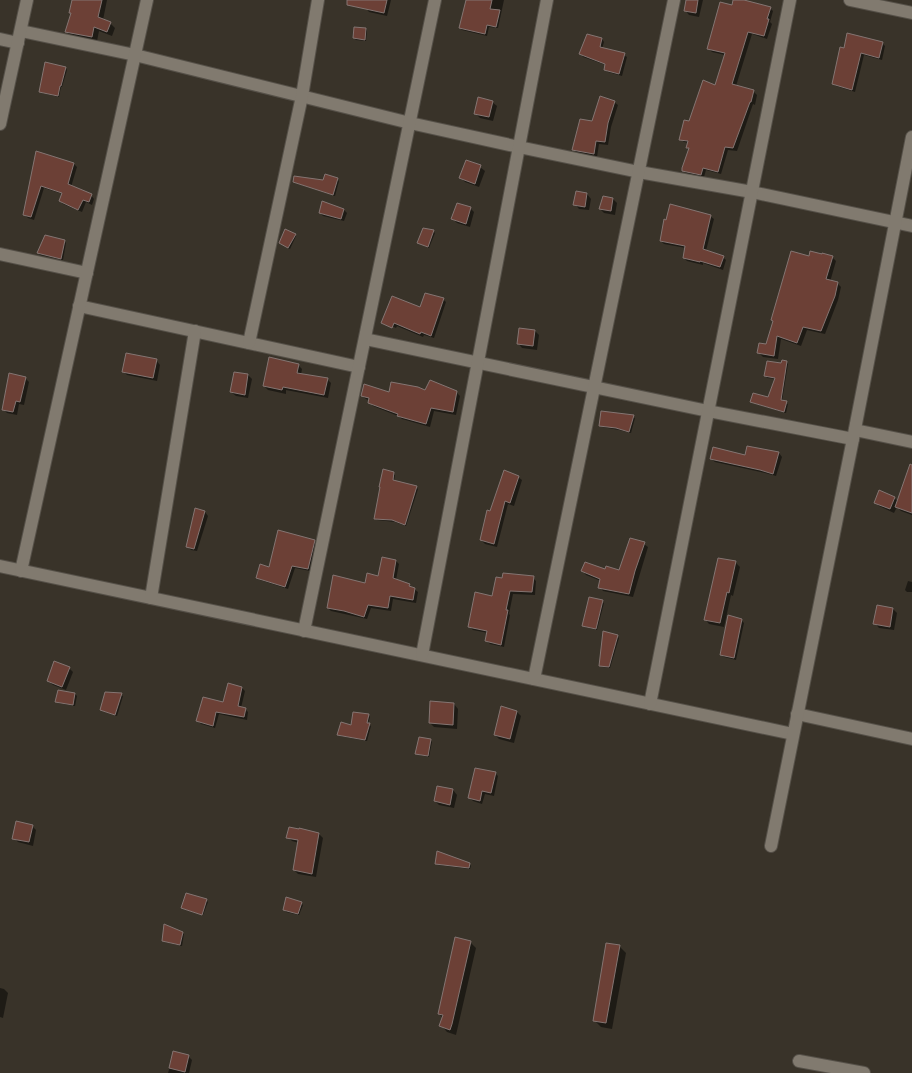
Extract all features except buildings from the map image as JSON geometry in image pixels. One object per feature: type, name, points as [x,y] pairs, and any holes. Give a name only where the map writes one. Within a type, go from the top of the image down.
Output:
[{"type":"street","points":[[0,124],[27,0]]},
{"type":"street","points":[[20,571],[148,0]]},
{"type":"street","points":[[249,343],[302,96],[318,0]]},
{"type":"street","points":[[304,631],[435,0]]},
{"type":"street","points":[[422,655],[547,0]]},
{"type":"street","points":[[534,679],[674,0]]},
{"type":"street","points":[[650,704],[790,0]]},
{"type":"street","points":[[850,0],[912,13]]},
{"type":"street","points":[[0,38],[19,37],[135,55],[410,123],[519,147],[639,172],[752,192],[912,226]]},
{"type":"street","points":[[771,846],[912,137]]},
{"type":"street","points":[[0,254],[87,273]]},
{"type":"street","points":[[79,306],[359,367]]},
{"type":"street","points":[[151,598],[194,331]]},
{"type":"street","points":[[365,338],[708,411],[912,442]]},
{"type":"street","points":[[0,566],[793,734]]},
{"type":"street","points":[[797,714],[912,739]]},
{"type":"street","points":[[799,1061],[864,1073]]}]
